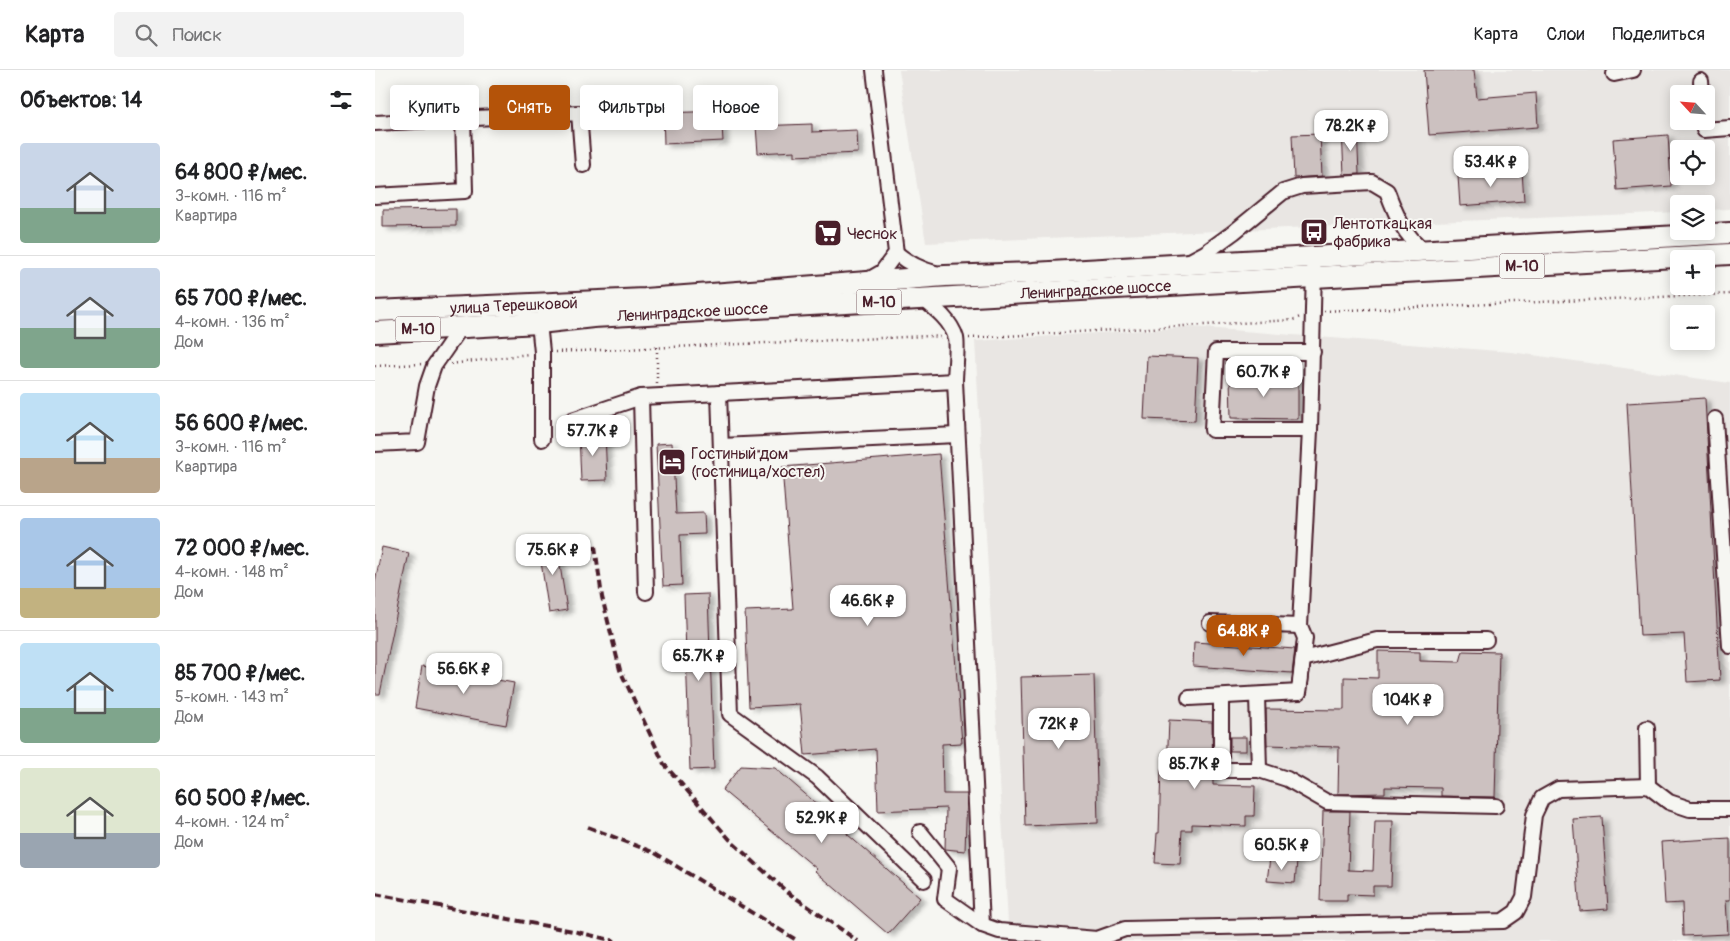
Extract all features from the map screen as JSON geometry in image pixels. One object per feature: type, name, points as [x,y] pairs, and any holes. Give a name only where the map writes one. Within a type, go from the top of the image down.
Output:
[{"type":"highway","name":"Ленинградское шоссе","points":[[593,301],[945,276],[1730,233]]},
{"type":"highway","name":"Ленинградское шоссе","points":[[461,327],[593,317],[1730,254]]},
{"type":"highway","name":"улица Терешковой","points":[[375,311],[593,301]]},
{"type":"highway","name":"улица Терешковой","points":[[375,332],[461,327]]},
{"type":"street","points":[[865,282],[882,272],[896,253],[874,70]]},
{"type":"street","points":[[1614,74],[1633,70]]},
{"type":"street","points":[[479,116],[579,112],[583,165]]},
{"type":"street","points":[[375,123],[390,122]]},
{"type":"street","points":[[1715,129],[1730,128]]},
{"type":"street","points":[[375,196],[465,191],[463,130]]},
{"type":"street","points":[[1184,264],[1205,253],[1283,192],[1302,186],[1372,182],[1387,191],[1396,216],[1413,242],[1425,251]]},
{"type":"street","points":[[896,253],[920,269],[945,276]]},
{"type":"street","points":[[1189,698],[1299,692],[1305,638],[1300,626],[1313,352],[1314,256]]},
{"type":"street","points":[[923,299],[949,323],[956,339],[957,435],[982,925]]},
{"type":"street","points":[[539,322],[542,439]]},
{"type":"street","points":[[375,444],[417,442],[427,386],[435,366],[461,327]]},
{"type":"street","points":[[1310,430],[1212,430],[1217,352],[1313,352]]},
{"type":"street","points":[[573,420],[641,397],[955,381]]},
{"type":"street","points":[[719,393],[730,714],[817,777],[924,880]]},
{"type":"street","points":[[641,397],[646,592]]},
{"type":"street","points":[[1715,419],[1730,646]]},
{"type":"street","points":[[721,446],[957,435]]},
{"type":"street","points":[[1210,623],[1300,626]]},
{"type":"street","points":[[1303,659],[1377,640],[1486,640]]},
{"type":"street","points":[[1257,695],[1259,770]]},
{"type":"street","points":[[1221,697],[1221,770],[1259,770],[1287,778],[1327,802],[1496,806]]},
{"type":"street","points":[[1647,728],[1648,786]]},
{"type":"street","points":[[921,832],[949,868],[945,899],[982,925],[999,931],[1097,940],[1125,929],[1503,921],[1516,912],[1524,897],[1534,815],[1542,798],[1558,789],[1648,786],[1669,802],[1690,809],[1730,809]]},
{"type":"path","points":[[375,366],[419,363],[435,366],[541,352],[929,336],[956,339],[1293,320],[1313,311],[1730,294]]},
{"type":"path","points":[[657,347],[657,396]]},
{"type":"shaded area","points":[[899,70],[1730,70],[1730,209],[1715,210],[1715,195],[1670,195],[1670,212],[926,243]]},
{"type":"shaded area","points":[[1192,327],[1511,352],[1730,383],[1730,941],[1009,941],[975,341]]},
{"type":"building","points":[[1424,70],[1474,70],[1477,98],[1536,93],[1538,127],[1429,135]]},
{"type":"building","points":[[683,112],[693,112],[693,130],[722,130],[723,141],[664,144],[664,130],[683,130]]},
{"type":"building","points":[[812,124],[812,132],[857,130],[858,153],[795,156],[795,151],[758,153],[756,130],[778,130],[778,125]]},
{"type":"building","points":[[1357,128],[1359,174],[1344,175],[1342,129]]},
{"type":"building","points":[[1320,134],[1322,176],[1294,178],[1292,135]]},
{"type":"building","points":[[1668,135],[1671,186],[1617,190],[1613,139]]},
{"type":"building","points":[[1522,171],[1524,201],[1460,206],[1458,176]]},
{"type":"building","points":[[456,209],[456,226],[383,227],[383,210]]},
{"type":"building","points":[[1147,356],[1198,358],[1195,421],[1144,419]]},
{"type":"building","points":[[1230,377],[1298,377],[1298,419],[1231,418]]},
{"type":"building","points":[[1705,398],[1720,680],[1687,682],[1684,634],[1640,636],[1627,403]]},
{"type":"building","points":[[605,433],[607,480],[581,481],[579,434]]},
{"type":"building","points":[[672,443],[676,514],[704,513],[705,534],[680,535],[682,585],[663,586],[656,444]]},
{"type":"building","points":[[939,454],[962,743],[942,744],[943,794],[967,794],[965,851],[945,849],[946,808],[878,811],[876,749],[805,755],[800,704],[749,707],[745,611],[793,609],[782,467]]},
{"type":"building","points":[[556,540],[567,610],[549,613],[538,543]]},
{"type":"building","points":[[382,547],[409,553],[380,694],[375,694],[375,582]]},
{"type":"building","points":[[708,594],[714,769],[690,770],[684,595]]},
{"type":"building","points":[[1194,642],[1295,649],[1292,673],[1193,666]]},
{"type":"building","points":[[1378,651],[1420,652],[1420,661],[1460,662],[1463,651],[1499,652],[1495,797],[1441,796],[1441,788],[1385,787],[1385,793],[1338,794],[1339,747],[1267,745],[1266,709],[1344,710],[1344,677],[1378,678]]},
{"type":"building","points":[[422,666],[514,683],[506,725],[415,708]]},
{"type":"building","points":[[1094,675],[1098,823],[1025,826],[1021,677]]},
{"type":"building","points":[[1169,720],[1212,722],[1213,785],[1255,786],[1254,816],[1246,816],[1246,826],[1192,824],[1192,830],[1182,830],[1180,864],[1155,863],[1157,833],[1159,833],[1161,768],[1167,768]]},
{"type":"building","points":[[1230,737],[1246,737],[1246,751],[1230,751]]},
{"type":"building","points":[[741,766],[775,768],[848,831],[847,834],[920,898],[888,934],[815,871],[817,869],[722,790]]},
{"type":"building","points":[[1323,811],[1350,811],[1348,870],[1373,871],[1375,821],[1393,821],[1391,886],[1373,886],[1373,895],[1347,894],[1347,901],[1320,901]]},
{"type":"building","points":[[1602,817],[1608,909],[1580,911],[1573,819]]},
{"type":"building","points":[[1730,838],[1730,900],[1726,900],[1728,934],[1683,936],[1682,903],[1665,904],[1661,842]]},
{"type":"building","points":[[1270,858],[1297,861],[1295,883],[1267,881]]},
{"type":"railway","points":[[595,546],[602,597],[620,670],[664,764],[732,842],[787,892],[858,941]]},
{"type":"railway","points":[[588,827],[655,853],[798,941]]},
{"type":"railway","points":[[375,894],[573,931],[615,941]]},
{"type":"place","name":"Лентоткацкая фабрика","points":[[1314,232]]},
{"type":"place","name":"Чеснок","points":[[828,233]]},
{"type":"place","name":"Гостиный дом (гостиница/хостел)","points":[[672,462]]}]
